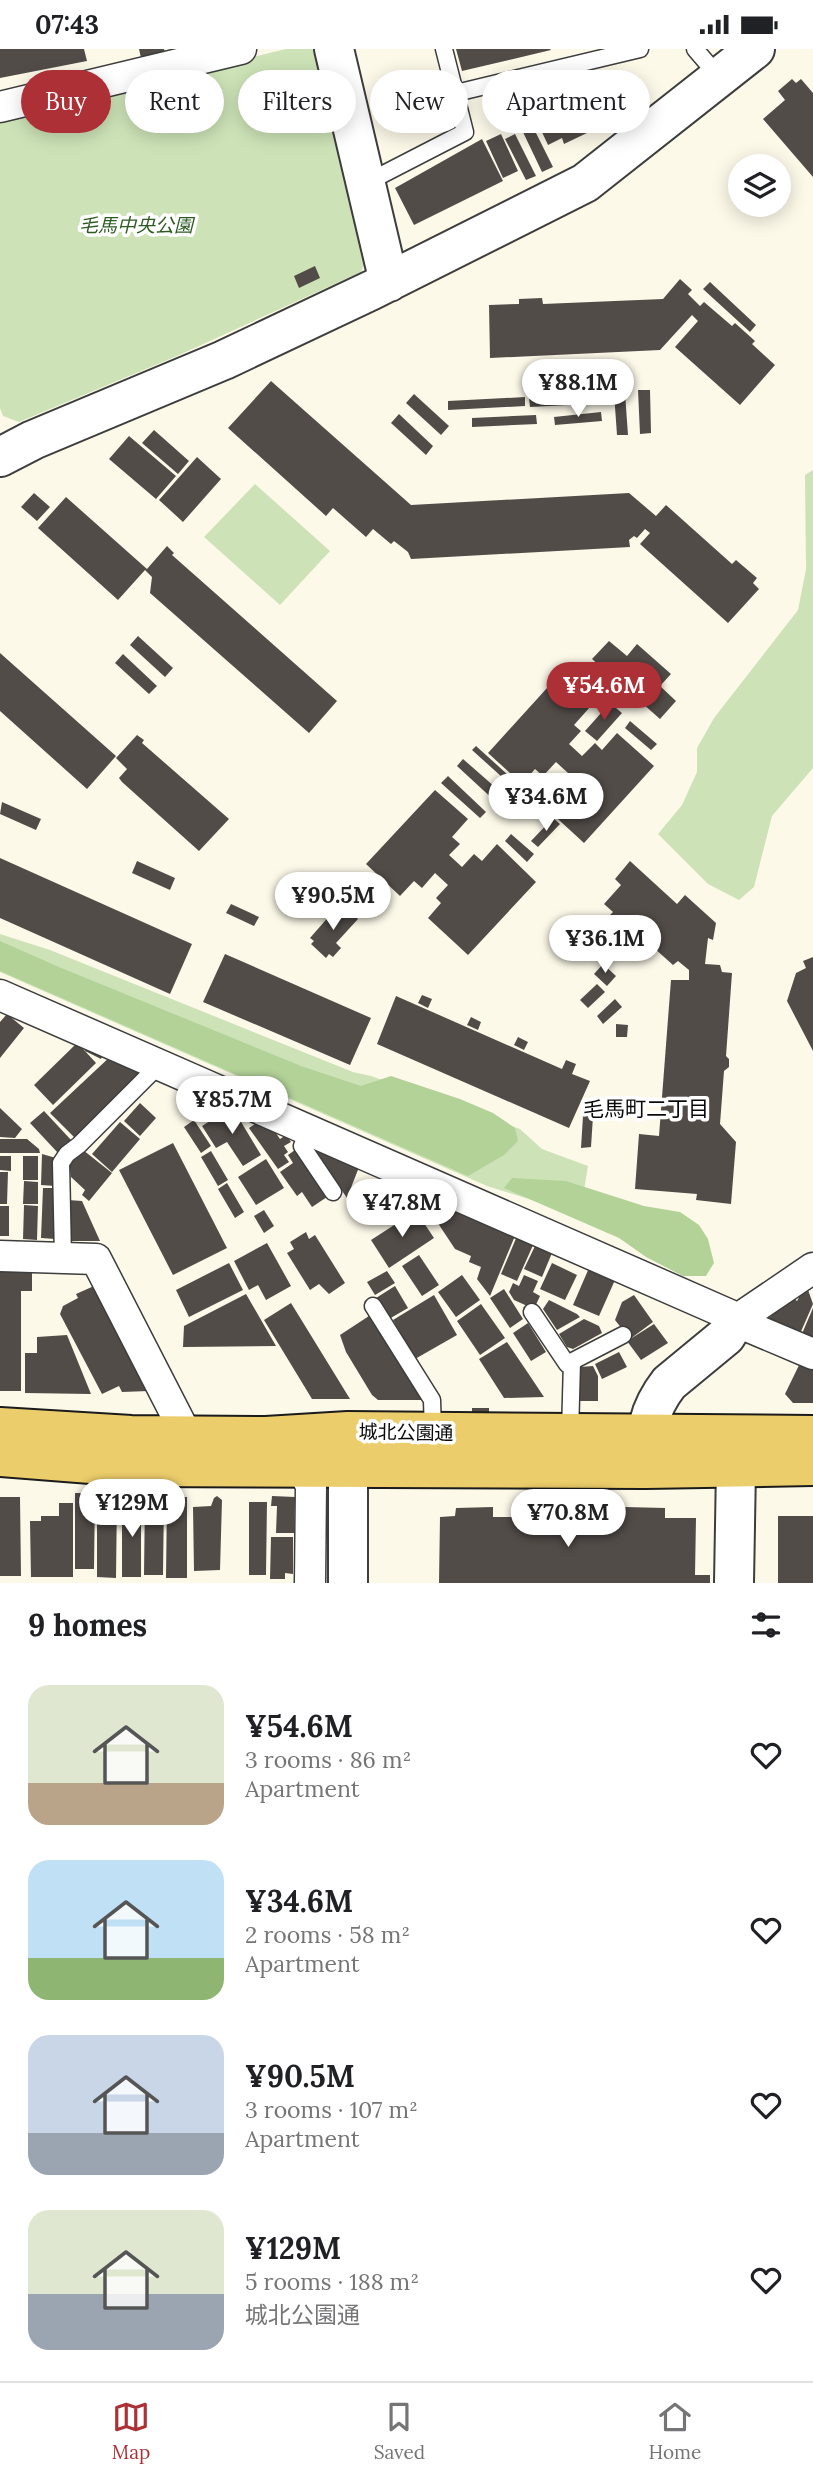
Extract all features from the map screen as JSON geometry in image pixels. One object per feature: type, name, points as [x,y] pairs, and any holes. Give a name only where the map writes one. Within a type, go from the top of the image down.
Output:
[{"type":"main road","name":"城北公園通","points":[[0,1427],[131,1435],[266,1436],[348,1449],[645,1451],[813,1435]]},
{"type":"main road","name":"城北公園通","points":[[0,1457],[129,1467],[302,1467],[348,1449],[433,1432],[570,1433],[645,1451],[736,1468],[813,1466]]},
{"type":"street","points":[[0,107],[241,49]]},
{"type":"street","points":[[334,49],[389,282]]},
{"type":"street","points":[[0,457],[21,445],[224,360],[389,282],[585,183],[707,63],[755,49]]},
{"type":"street","points":[[0,995],[730,1315],[735,1321],[813,1355]]},
{"type":"street","points":[[0,1256],[96,1259],[187,1436]]},
{"type":"street","points":[[645,1451],[652,1411],[669,1383],[726,1336],[735,1321],[813,1268]]},
{"type":"street","points":[[348,1449],[348,1583]]},
{"type":"street","points":[[302,1467],[311,1486],[310,1583]]},
{"type":"street","points":[[734,1583],[736,1468]]},
{"type":"lane","points":[[444,49],[450,70]]},
{"type":"lane","points":[[468,90],[640,49]]},
{"type":"lane","points":[[366,183],[462,133]]},
{"type":"lane","points":[[63,1258],[61,1163],[67,1154],[159,1065]]},
{"type":"lane","points":[[308,1132],[302,1146],[333,1192]]},
{"type":"lane","points":[[373,1306],[432,1400],[433,1432]]},
{"type":"lane","points":[[532,1312],[566,1364],[623,1335]]},
{"type":"lane","points":[[570,1433],[572,1362]]},
{"type":"green space","name":"毛馬中央公園","points":[[286,49],[313,49],[319,53],[323,70],[238,70],[238,133],[338,133],[368,256],[361,272],[177,356],[19,422],[3,416],[0,408],[0,118],[21,113],[21,133],[111,133],[111,91],[125,88],[125,133],[224,133],[224,70],[199,70]]},
{"type":"green space","points":[[813,470],[813,768],[772,816],[754,887],[739,900],[708,884],[658,834],[682,805],[697,772],[697,748],[714,718],[798,610],[806,569],[805,475]]},
{"type":"green space","points":[[255,484],[330,551],[280,605],[204,537]]},
{"type":"green space","points":[[0,934],[50,950],[353,1072],[520,1129],[542,1149],[588,1166],[580,1215],[487,1186],[0,972]]},
{"type":"green space","points":[[0,941],[301,1066],[361,1086],[391,1076],[460,1099],[493,1113],[515,1128],[518,1141],[504,1155],[468,1176],[0,971]]},
{"type":"green space","points":[[512,1178],[566,1181],[644,1206],[680,1212],[699,1225],[708,1239],[714,1263],[706,1276],[683,1276],[646,1257],[619,1238],[504,1188]]},
{"type":"building","points":[[0,49],[84,49],[87,61],[41,70],[21,70],[21,74],[0,78]]},
{"type":"building","points":[[139,49],[164,49],[165,52],[141,58]]},
{"type":"building","points":[[456,49],[551,50],[466,70],[462,70]]},
{"type":"building","points":[[792,79],[796,83],[801,79],[813,93],[813,177],[763,119],[785,100],[778,91]]},
{"type":"building","points":[[523,133],[536,133],[553,167],[542,172]]},
{"type":"building","points":[[542,133],[587,133],[564,144],[562,138],[548,145]]},
{"type":"building","points":[[501,134],[518,171],[503,178],[486,141]]},
{"type":"building","points":[[515,134],[536,176],[526,180],[505,139]]},
{"type":"building","points":[[482,139],[503,181],[414,225],[395,188]]},
{"type":"building","points":[[315,266],[320,278],[299,288],[294,276]]},
{"type":"building","points":[[680,279],[692,290],[688,294],[700,306],[704,302],[732,326],[735,323],[755,341],[752,344],[775,365],[740,405],[675,347],[698,321],[692,315],[660,350],[490,358],[489,305],[519,304],[519,299],[542,298],[543,304],[663,299]]},
{"type":"building","points":[[710,282],[756,325],[750,332],[703,289]]},
{"type":"building","points":[[271,381],[411,505],[629,493],[656,516],[666,505],[732,564],[736,560],[757,578],[753,583],[759,589],[728,623],[640,544],[650,533],[645,529],[637,538],[634,536],[629,540],[630,547],[411,559],[408,552],[394,541],[391,544],[373,529],[366,537],[333,508],[326,516],[228,428]]},
{"type":"building","points":[[638,390],[650,390],[651,433],[640,434]]},
{"type":"building","points":[[614,393],[625,393],[628,435],[617,435]]},
{"type":"building","points":[[414,394],[449,426],[441,435],[406,403]]},
{"type":"building","points":[[606,394],[607,403],[530,407],[529,398]]},
{"type":"building","points":[[525,397],[525,406],[448,410],[448,401]]},
{"type":"building","points":[[601,412],[602,421],[555,425],[554,417]]},
{"type":"building","points":[[399,414],[433,446],[426,455],[391,423]]},
{"type":"building","points":[[536,415],[537,424],[472,427],[472,418]]},
{"type":"building","points":[[154,430],[189,461],[178,474],[142,443]]},
{"type":"building","points":[[129,436],[176,476],[156,499],[109,459]]},
{"type":"building","points":[[197,457],[221,479],[183,522],[159,500]]},
{"type":"building","points":[[34,493],[50,507],[37,521],[21,507]]},
{"type":"building","points":[[66,497],[147,569],[167,546],[174,553],[172,555],[337,701],[309,733],[150,593],[152,577],[145,570],[118,600],[38,528]]},
{"type":"building","points":[[138,636],[173,668],[165,677],[130,645]]},
{"type":"building","points":[[609,641],[627,656],[637,644],[671,674],[660,686],[676,701],[660,719],[592,659]]},
{"type":"building","points":[[0,653],[116,756],[87,789],[0,711]]},
{"type":"building","points":[[123,654],[157,686],[149,694],[115,663]]},
{"type":"building","points":[[568,667],[600,697],[593,704],[562,674]]},
{"type":"building","points":[[557,677],[590,707],[574,725],[581,731],[569,744],[582,756],[595,743],[602,750],[617,733],[654,766],[584,843],[547,809],[563,791],[557,786],[568,773],[556,762],[543,776],[535,769],[522,784],[488,753]]},
{"type":"building","points":[[610,703],[622,713],[597,741],[585,731]]},
{"type":"building","points":[[630,721],[657,744],[651,750],[625,728]]},
{"type":"building","points":[[137,735],[144,740],[142,743],[229,819],[199,851],[119,778],[127,769],[116,758]]},
{"type":"building","points":[[476,746],[517,783],[513,787],[472,750]]},
{"type":"building","points":[[463,759],[503,794],[496,802],[457,766]]},
{"type":"building","points":[[448,776],[486,812],[480,818],[441,783]]},
{"type":"building","points":[[435,790],[468,819],[452,837],[460,844],[449,855],[462,867],[474,854],[482,861],[497,844],[536,882],[468,955],[428,918],[441,903],[436,898],[448,885],[435,873],[422,888],[414,881],[400,896],[366,864]]},
{"type":"building","points":[[2,802],[41,819],[36,830],[0,814]]},
{"type":"building","points":[[553,818],[560,824],[538,847],[531,841]]},
{"type":"building","points":[[511,834],[534,854],[527,862],[505,841]]},
{"type":"building","points":[[0,858],[192,944],[170,994],[0,918]]},
{"type":"building","points":[[137,861],[175,878],[170,890],[132,873]]},
{"type":"building","points":[[630,861],[677,904],[685,895],[716,923],[713,940],[708,938],[705,964],[720,965],[722,972],[732,973],[726,1056],[729,1059],[729,1067],[724,1071],[720,1124],[736,1142],[731,1204],[696,1200],[697,1194],[635,1189],[639,1134],[659,1136],[671,980],[689,980],[689,970],[678,961],[673,965],[635,931],[629,938],[607,918],[613,912],[604,904],[621,885],[615,879]]},
{"type":"building","points":[[231,904],[259,917],[254,926],[226,913]]},
{"type":"building","points":[[338,906],[358,919],[336,943],[341,948],[333,957],[329,954],[326,958],[311,944],[314,941],[310,938]]},
{"type":"building","points":[[225,954],[371,1018],[350,1065],[203,1002]]},
{"type":"building","points":[[813,957],[813,1051],[787,1001],[796,973],[806,968],[803,961]]},
{"type":"building","points":[[603,964],[616,976],[607,986],[594,974]]},
{"type":"building","points":[[597,984],[605,992],[588,1008],[580,1000]]},
{"type":"building","points":[[422,995],[432,999],[428,1008],[418,1003]]},
{"type":"building","points":[[396,996],[562,1069],[566,1060],[576,1064],[572,1074],[590,1081],[569,1128],[377,1044]]},
{"type":"building","points":[[615,999],[622,1007],[603,1024],[597,1016]]},
{"type":"building","points":[[7,1014],[24,1028],[0,1058],[0,1022]]},
{"type":"building","points":[[471,1017],[481,1022],[478,1030],[467,1025]]},
{"type":"building","points":[[616,1024],[628,1025],[627,1037],[616,1037]]},
{"type":"building","points":[[518,1037],[528,1042],[524,1050],[514,1045]]},
{"type":"building","points":[[77,1043],[96,1063],[53,1105],[34,1085]]},
{"type":"building","points":[[88,1043],[105,1050],[101,1059],[85,1051]]},
{"type":"building","points":[[113,1054],[143,1067],[143,1075],[75,1138],[50,1113]]},
{"type":"building","points":[[203,1097],[208,1106],[191,1116],[186,1107]]},
{"type":"building","points":[[584,1100],[594,1101],[591,1147],[581,1148]]},
{"type":"building","points":[[140,1103],[156,1118],[140,1136],[124,1121]]},
{"type":"building","points":[[232,1107],[261,1155],[243,1166],[227,1142],[216,1148],[202,1126]]},
{"type":"building","points":[[0,1108],[22,1129],[15,1138],[0,1137]]},
{"type":"building","points":[[44,1111],[72,1141],[58,1153],[30,1123]]},
{"type":"building","points":[[262,1119],[267,1120],[280,1139],[286,1135],[291,1142],[284,1146],[288,1152],[284,1155],[289,1162],[278,1169],[249,1128]]},
{"type":"building","points":[[194,1120],[211,1146],[201,1153],[184,1127]]},
{"type":"building","points":[[120,1122],[140,1139],[112,1172],[92,1154]]},
{"type":"building","points":[[0,1139],[27,1139],[40,1153],[0,1153]]},
{"type":"building","points":[[319,1142],[361,1162],[347,1198],[314,1150]]},
{"type":"building","points":[[173,1143],[227,1248],[173,1275],[119,1170]]},
{"type":"building","points":[[299,1147],[328,1190],[327,1197],[312,1207],[302,1192],[297,1196],[280,1172],[293,1163],[288,1155]]},
{"type":"building","points":[[83,1150],[112,1173],[89,1201],[82,1195],[85,1190],[71,1177],[69,1162]]},
{"type":"building","points":[[211,1151],[228,1180],[218,1186],[201,1157]]},
{"type":"building","points":[[42,1154],[56,1158],[55,1186],[41,1185]]},
{"type":"building","points":[[0,1156],[11,1156],[11,1171],[0,1170]]},
{"type":"building","points":[[23,1156],[38,1156],[38,1180],[23,1180]]},
{"type":"building","points":[[266,1159],[284,1188],[256,1205],[238,1177]]},
{"type":"building","points":[[0,1172],[8,1172],[7,1204],[0,1204]]},
{"type":"building","points":[[24,1181],[38,1182],[38,1204],[23,1204]]},
{"type":"building","points":[[227,1183],[244,1212],[235,1218],[218,1189]]},
{"type":"building","points":[[43,1188],[57,1188],[55,1239],[41,1238]]},
{"type":"building","points":[[418,1193],[517,1231],[490,1296],[477,1279],[481,1267],[469,1262],[471,1256],[455,1249]]},
{"type":"building","points":[[68,1200],[82,1201],[100,1241],[68,1241]]},
{"type":"building","points":[[24,1205],[38,1206],[37,1240],[23,1239]]},
{"type":"building","points":[[0,1206],[9,1206],[9,1236],[0,1236]]},
{"type":"building","points":[[264,1210],[274,1226],[264,1233],[254,1216]]},
{"type":"building","points":[[416,1211],[434,1238],[389,1268],[371,1240]]},
{"type":"building","points":[[306,1232],[309,1239],[315,1235],[345,1283],[329,1294],[319,1284],[310,1290],[287,1253],[294,1249],[290,1242]]},
{"type":"building","points":[[517,1236],[534,1243],[517,1281],[501,1274]]},
{"type":"building","points":[[267,1243],[291,1286],[266,1300],[258,1285],[249,1290],[234,1261]]},
{"type":"building","points":[[535,1246],[552,1253],[542,1277],[524,1269]]},
{"type":"building","points":[[419,1255],[439,1285],[422,1296],[402,1266]]},
{"type":"building","points":[[229,1263],[243,1290],[189,1317],[176,1290]]},
{"type":"building","points":[[552,1263],[577,1275],[565,1300],[540,1289]]},
{"type":"building","points":[[0,1267],[32,1267],[32,1291],[21,1291],[21,1391],[0,1391]]},
{"type":"building","points":[[589,1268],[615,1280],[599,1316],[573,1305]]},
{"type":"building","points":[[387,1271],[395,1283],[375,1295],[367,1282]]},
{"type":"building","points":[[462,1275],[480,1300],[456,1317],[438,1292]]},
{"type":"building","points":[[524,1275],[538,1281],[533,1292],[540,1296],[534,1309],[514,1300],[509,1292],[513,1283],[519,1286]]},
{"type":"building","points":[[94,1286],[149,1391],[122,1392],[119,1386],[102,1394],[60,1314],[63,1306],[78,1298],[76,1294]]},
{"type":"building","points":[[395,1286],[408,1308],[389,1319],[376,1298]]},
{"type":"building","points":[[807,1287],[813,1304],[799,1336],[766,1320],[793,1298],[797,1301]]},
{"type":"building","points":[[504,1289],[523,1319],[510,1328],[490,1298]]},
{"type":"building","points":[[246,1294],[276,1346],[183,1347],[184,1326]]},
{"type":"building","points":[[434,1295],[457,1335],[415,1359],[393,1320]]},
{"type":"building","points":[[634,1295],[653,1322],[630,1339],[615,1320],[622,1302]]},
{"type":"building","points":[[549,1300],[580,1317],[557,1330],[543,1309]]},
{"type":"building","points":[[291,1303],[350,1399],[312,1399],[264,1320]]},
{"type":"building","points":[[481,1304],[505,1338],[480,1355],[457,1321]]},
{"type":"building","points":[[813,1308],[813,1340],[801,1336]]},
{"type":"building","points":[[372,1314],[425,1400],[378,1400],[372,1395],[346,1352],[340,1335]]},
{"type":"building","points":[[584,1319],[599,1326],[602,1333],[573,1349],[567,1347],[559,1334]]},
{"type":"building","points":[[528,1323],[546,1352],[531,1361],[513,1333]]},
{"type":"building","points":[[654,1324],[668,1343],[641,1360],[627,1341]]},
{"type":"building","points":[[67,1335],[91,1394],[25,1393],[25,1353],[37,1353],[37,1337]]},
{"type":"building","points":[[507,1342],[544,1397],[504,1398],[479,1359]]},
{"type":"building","points":[[619,1352],[627,1367],[602,1379],[595,1364]]},
{"type":"building","points":[[802,1359],[813,1364],[813,1403],[793,1403],[785,1394]]},
{"type":"building","points":[[593,1366],[598,1376],[598,1401],[580,1401],[580,1367]]},
{"type":"building","points":[[472,1408],[489,1408],[489,1415],[472,1415]]},
{"type":"building","points":[[75,1493],[95,1493],[94,1569],[75,1569]]},
{"type":"building","points":[[97,1496],[117,1497],[116,1578],[97,1577]]},
{"type":"building","points":[[217,1496],[222,1500],[220,1570],[194,1571],[193,1507],[211,1506]]},
{"type":"building","points":[[272,1496],[295,1497],[294,1533],[276,1533],[277,1506],[271,1506]]},
{"type":"building","points":[[0,1497],[20,1497],[21,1576],[0,1576]]},
{"type":"building","points":[[145,1497],[164,1498],[163,1575],[144,1575]]},
{"type":"building","points":[[167,1497],[187,1497],[187,1578],[166,1578]]},
{"type":"building","points":[[122,1501],[141,1501],[141,1577],[122,1577]]},
{"type":"building","points":[[249,1502],[267,1502],[266,1575],[249,1575]]},
{"type":"building","points":[[59,1503],[73,1503],[73,1577],[31,1577],[30,1521],[41,1521],[41,1516],[59,1516]]},
{"type":"building","points":[[493,1507],[493,1517],[625,1517],[625,1507],[665,1508],[665,1518],[696,1518],[695,1575],[710,1575],[710,1583],[439,1583],[440,1517],[455,1516],[456,1508]]},
{"type":"building","points":[[778,1516],[813,1516],[813,1583],[778,1583]]},
{"type":"building","points":[[271,1537],[293,1537],[293,1574],[285,1573],[285,1579],[270,1579]]},
{"type":"district","name":"毛馬町二丁目","points":[[646,1109]]}]
